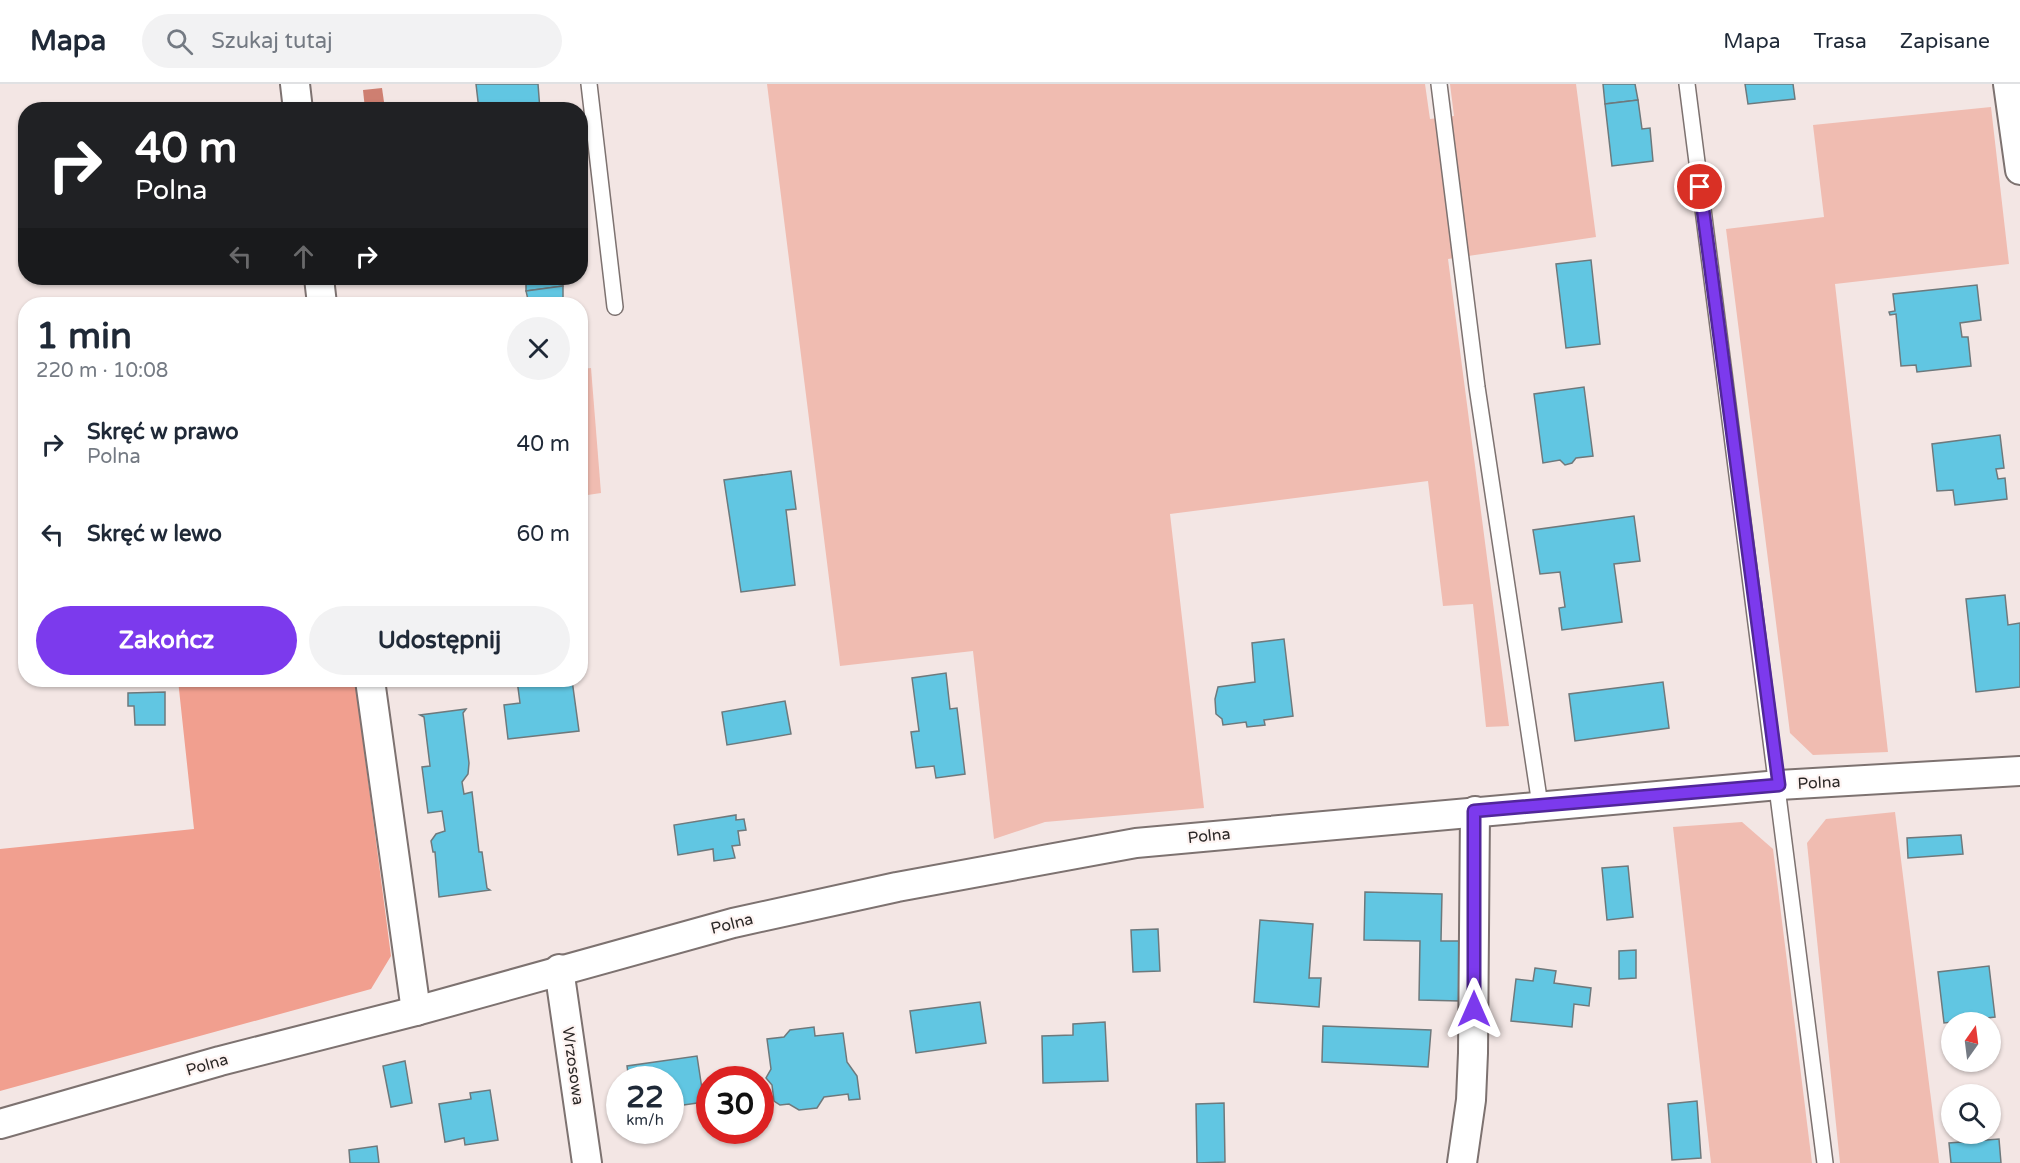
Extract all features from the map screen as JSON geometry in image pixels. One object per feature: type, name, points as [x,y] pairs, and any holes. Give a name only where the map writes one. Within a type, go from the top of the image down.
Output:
[{"type":"street","points":[[295,84],[297,102]]},
{"type":"street","points":[[2008,84],[2020,170]]},
{"type":"street","points":[[371,687],[416,1011]]},
{"type":"street","name":"Polna","points":[[0,1124],[220,1061],[416,1011],[733,922],[897,887],[1136,843],[1779,785],[2020,771]]},
{"type":"street","points":[[1462,1163],[1472,1100],[1474,811]]},
{"type":"street","name":"Wrzosowa","points":[[560,969],[587,1163]]},
{"type":"lane","points":[[589,84],[615,307]]},
{"type":"lane","points":[[1439,84],[1477,387],[1540,805]]},
{"type":"lane","points":[[1687,84],[1779,785],[1825,1163]]},
{"type":"shaded area","points":[[767,84],[1425,84],[1430,119],[1454,116],[1450,84],[1576,84],[1596,237],[1448,259],[1509,726],[1486,727],[1473,604],[1443,606],[1428,481],[1170,514],[1204,808],[1045,822],[994,839],[973,651],[840,666]]},
{"type":"shaded area","points":[[382,88],[384,102],[364,102],[363,90]]},
{"type":"shaded area","points":[[1991,107],[2009,264],[1835,284],[1888,752],[1813,755],[1790,733],[1726,229],[1824,217],[1813,125]]},
{"type":"shaded area","points":[[588,368],[591,368],[601,493],[588,495]]},
{"type":"shaded area","points":[[179,687],[356,687],[391,956],[371,989],[0,1091],[0,849],[194,829]]},
{"type":"shaded area","points":[[1895,812],[1939,1163],[1840,1163],[1807,843],[1826,819]]},
{"type":"shaded area","points":[[1742,822],[1773,849],[1812,1163],[1711,1163],[1673,827]]},
{"type":"building","points":[[476,84],[538,84],[539,102],[478,102]]},
{"type":"building","points":[[1603,84],[1635,84],[1638,100],[1605,104]]},
{"type":"building","points":[[1745,84],[1793,84],[1795,99],[1748,104]]},
{"type":"building","points":[[1638,100],[1642,129],[1650,128],[1653,161],[1612,166],[1605,104]]},
{"type":"building","points":[[1591,260],[1600,344],[1566,348],[1556,264]]},
{"type":"building","points":[[526,285],[563,286],[526,291]]},
{"type":"building","points":[[1977,285],[1981,320],[1960,323],[1962,337],[1968,337],[1971,366],[1917,372],[1916,365],[1901,366],[1896,314],[1890,315],[1889,312],[1895,311],[1893,294]]},
{"type":"building","points":[[563,286],[563,297],[527,297],[526,291]]},
{"type":"building","points":[[1584,387],[1593,456],[1576,458],[1572,463],[1565,465],[1560,460],[1543,463],[1534,394]]},
{"type":"building","points":[[2000,435],[2004,468],[1996,469],[1998,479],[2005,478],[2007,499],[1955,505],[1953,490],[1937,491],[1932,444]]},
{"type":"building","points":[[791,471],[796,509],[786,510],[795,585],[741,592],[724,480]]},
{"type":"building","points":[[1634,516],[1640,561],[1614,564],[1622,622],[1562,630],[1559,608],[1565,607],[1560,572],[1540,574],[1533,530]]},
{"type":"building","points":[[2005,595],[2008,625],[2020,623],[2020,687],[1976,692],[1966,599]]},
{"type":"building","points":[[1284,639],[1293,716],[1264,720],[1265,725],[1247,727],[1246,722],[1223,725],[1222,719],[1216,714],[1215,699],[1218,687],[1255,682],[1252,643]]},
{"type":"building","points":[[946,673],[950,709],[957,708],[965,774],[936,778],[934,766],[916,768],[911,732],[919,731],[912,678]]},
{"type":"building","points":[[1663,682],[1669,728],[1575,741],[1569,694]]},
{"type":"building","points":[[518,687],[573,687],[579,731],[508,739],[504,705],[520,703]]},
{"type":"building","points":[[165,692],[165,725],[135,725],[134,706],[128,706],[128,693]]},
{"type":"building","points":[[785,701],[791,734],[727,745],[722,712]]},
{"type":"building","points":[[466,709],[463,713],[469,763],[468,774],[462,782],[464,794],[472,792],[479,852],[482,852],[487,888],[490,890],[439,897],[435,852],[433,852],[431,841],[436,834],[445,831],[442,811],[428,813],[422,767],[430,766],[424,717],[420,715]]},
{"type":"building","points":[[736,815],[736,820],[744,819],[746,830],[738,831],[740,845],[732,846],[735,858],[714,861],[713,849],[678,855],[674,825]]},
{"type":"building","points":[[1961,835],[1963,854],[1908,858],[1907,838]]},
{"type":"building","points":[[1628,866],[1633,917],[1607,920],[1602,868]]},
{"type":"building","points":[[1365,892],[1442,894],[1441,941],[1461,941],[1460,1001],[1419,1000],[1420,941],[1364,940]]},
{"type":"building","points":[[1260,920],[1313,924],[1309,978],[1321,978],[1319,1007],[1254,1002]]},
{"type":"building","points":[[1158,929],[1160,971],[1133,972],[1131,930]]},
{"type":"building","points":[[1636,950],[1636,978],[1619,979],[1619,951]]},
{"type":"building","points":[[1989,966],[1994,1012],[1943,1012],[1938,972]]},
{"type":"building","points":[[1535,968],[1556,971],[1554,983],[1591,988],[1589,1006],[1574,1004],[1572,1027],[1511,1021],[1516,979],[1533,981]]},
{"type":"building","points":[[980,1002],[986,1043],[916,1053],[910,1011]]},
{"type":"building","points":[[1105,1022],[1108,1081],[1043,1083],[1042,1036],[1073,1035],[1073,1024]]},
{"type":"building","points":[[1323,1026],[1431,1030],[1428,1067],[1322,1062]]},
{"type":"building","points":[[814,1027],[815,1036],[843,1033],[847,1062],[857,1076],[860,1099],[849,1100],[848,1094],[824,1097],[817,1108],[799,1110],[789,1104],[780,1105],[774,1101],[774,1066],[771,1066],[767,1039],[784,1037],[790,1030]]},
{"type":"building","points":[[697,1056],[696,1103],[684,1105],[684,1066],[627,1066]]},
{"type":"building","points":[[405,1061],[412,1103],[391,1107],[383,1066]]},
{"type":"building","points":[[490,1090],[498,1140],[465,1145],[464,1138],[445,1142],[439,1104],[471,1099],[470,1093]]},
{"type":"building","points":[[1697,1101],[1701,1158],[1672,1160],[1668,1104]]},
{"type":"building","points":[[1224,1103],[1225,1162],[1197,1163],[1196,1104]]},
{"type":"building","points":[[1949,1144],[1999,1144],[2001,1163],[1951,1163]]},
{"type":"building","points":[[377,1146],[379,1163],[350,1163],[349,1150]]},
{"type":"route","points":[[1474,1009],[1474,811],[1779,785],[1700,187]]}]
